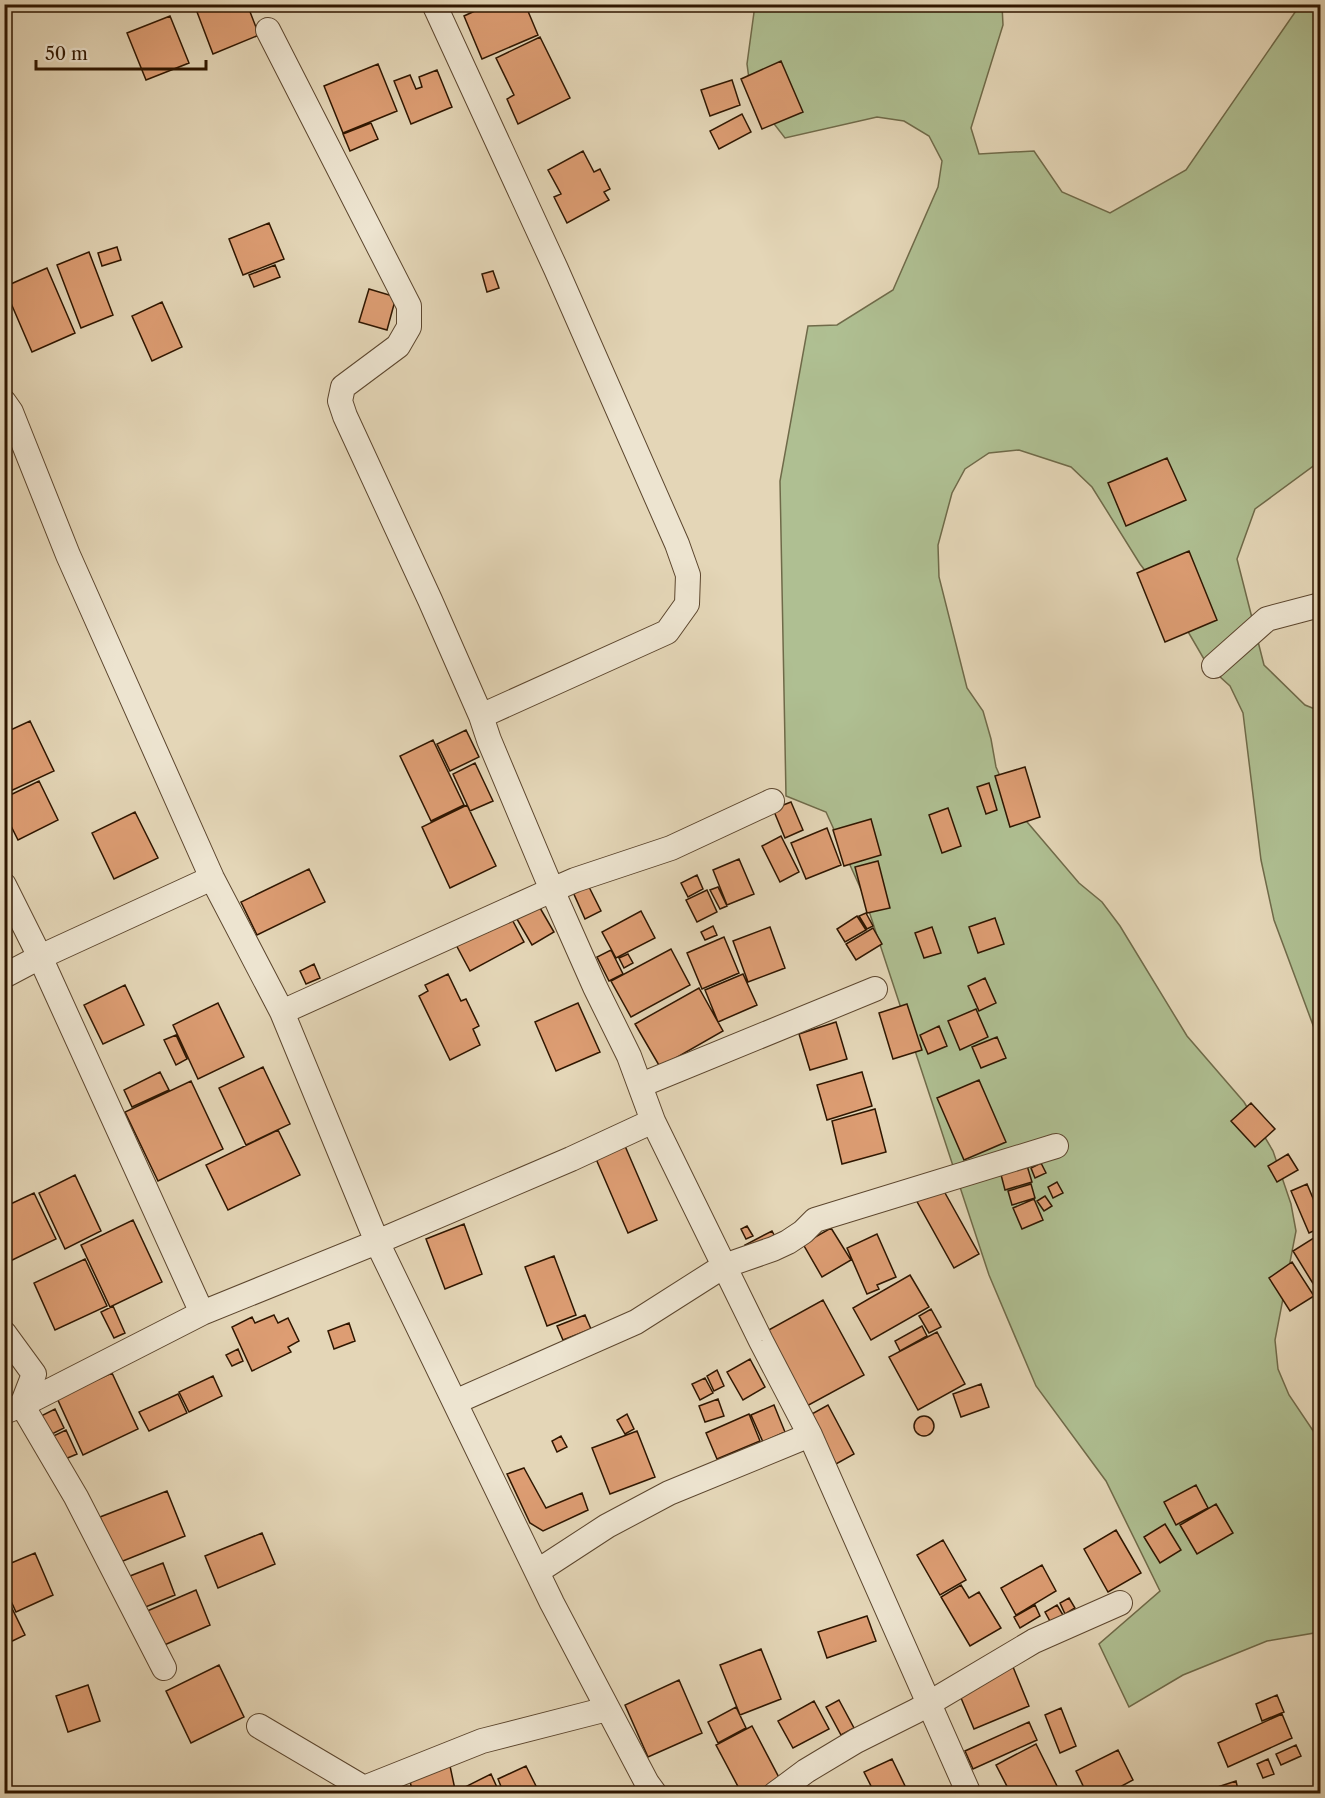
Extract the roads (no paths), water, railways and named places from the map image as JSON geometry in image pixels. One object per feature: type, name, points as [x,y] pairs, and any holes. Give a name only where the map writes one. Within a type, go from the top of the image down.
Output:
[{"type":"street","points":[[434,4],[556,269],[677,544],[688,575],[687,604],[667,632],[481,716]]},
{"type":"street","points":[[268,30],[409,306],[409,327],[398,346],[343,387],[340,401],[359,448],[481,716],[552,890],[595,987],[617,1028],[641,1085],[653,1121],[810,1435],[969,1794]]},
{"type":"street","points":[[4,402],[11,412],[68,555],[212,878],[282,1012],[377,1242],[552,1603],[607,1709],[655,1794]]},
{"type":"street","points":[[1214,666],[1267,619],[1320,605]]},
{"type":"street","points":[[282,1012],[575,880],[671,848],[772,801]]},
{"type":"street","points":[[4,976],[40,957],[212,878]]},
{"type":"street","points":[[4,885],[40,957],[202,1313]]},
{"type":"street","points":[[641,1085],[875,989]]},
{"type":"street","points":[[13,1409],[202,1313],[377,1242],[571,1159],[653,1121]]},
{"type":"street","points":[[455,1402],[636,1322],[724,1266],[773,1250],[803,1232],[815,1220],[1056,1146]]},
{"type":"street","points":[[4,1333],[34,1374],[13,1409]]},
{"type":"street","points":[[13,1409],[76,1497],[164,1668]]},
{"type":"street","points":[[538,1571],[607,1526],[669,1493],[810,1435]]},
{"type":"street","points":[[775,1794],[806,1771],[856,1741],[929,1703],[1034,1641],[1120,1603]]},
{"type":"street","points":[[259,1726],[364,1788],[482,1741],[607,1709]]}]
